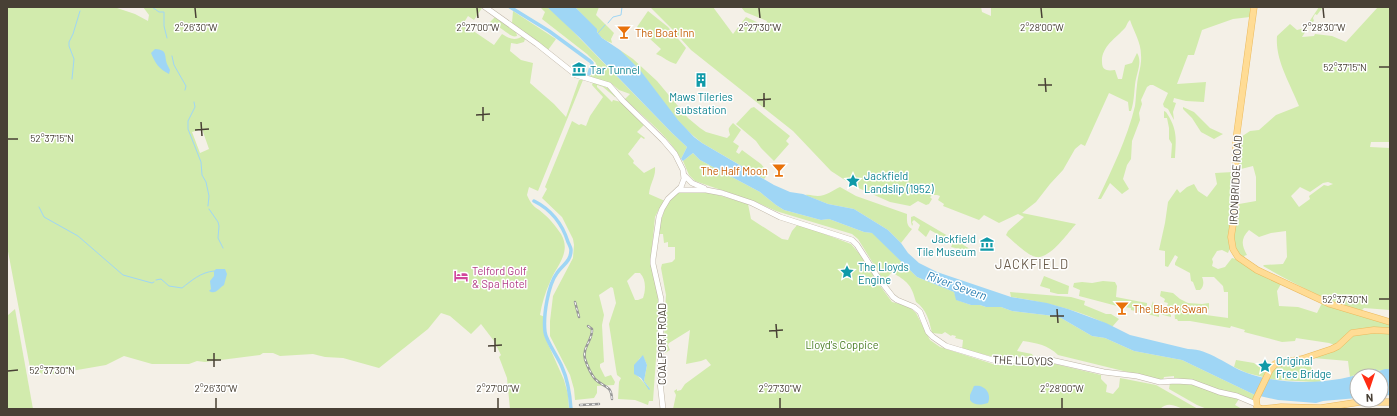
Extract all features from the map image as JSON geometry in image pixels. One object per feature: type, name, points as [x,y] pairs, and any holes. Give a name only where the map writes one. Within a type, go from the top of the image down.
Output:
[{"type":"main road","name":"IRONBRIDGE ROAD","points":[[1254,7],[1237,135],[1235,212],[1231,237],[1233,249],[1238,257],[1257,270],[1330,304],[1390,322]]},
{"type":"main road","points":[[1390,331],[1374,330],[1349,334],[1338,346],[1307,358],[1273,365],[1259,405],[1321,408],[1360,402],[1390,402]]},
{"type":"street","points":[[484,7],[537,44],[576,75],[609,85],[675,154],[685,176],[689,181],[709,190]]},
{"type":"street","name":"COALPORT ROAD","points":[[662,409],[660,382],[661,299],[653,258],[659,217],[665,202],[678,190],[683,183],[685,176]]},
{"type":"street","points":[[683,183],[699,186]]},
{"type":"street","name":"THE LLOYDS","points":[[678,190],[709,190],[752,204],[780,217],[852,240],[893,297],[914,307],[920,312],[928,332],[946,346],[996,361],[1051,360],[1104,372],[1137,376],[1160,382],[1192,382],[1219,392],[1237,396],[1259,405]]},
{"type":"green space","points":[[7,7],[114,7],[135,14],[148,21],[149,15],[143,7],[481,7],[482,8],[474,20],[468,16],[463,24],[494,45],[502,34],[512,39],[523,36],[525,39],[524,42],[517,44],[511,43],[510,51],[521,60],[533,63],[530,83],[554,104],[566,117],[579,80],[583,80],[538,191],[529,187],[527,195],[533,205],[554,224],[564,241],[564,253],[547,290],[540,315],[545,317],[545,337],[564,380],[568,394],[569,409],[510,409],[507,378],[499,357],[501,355],[494,341],[481,324],[471,334],[450,316],[441,313],[428,329],[379,368],[343,358],[325,357],[313,354],[280,356],[273,353],[263,353],[260,355],[205,362],[197,361],[189,364],[152,364],[124,356],[106,365],[54,374],[31,373],[7,246]],"holes":[[[202,129],[209,149],[200,153],[192,132]]]},
{"type":"green space","points":[[540,7],[547,7],[558,16],[687,147],[681,159],[676,150],[663,134],[625,99],[630,94],[619,90],[611,83],[590,77],[596,63],[587,54],[542,19],[545,12]]},
{"type":"green space","points":[[575,7],[599,7],[596,15],[614,33],[611,39],[612,43],[604,40],[596,29]]},
{"type":"green space","points":[[650,7],[713,7],[733,34],[746,17],[765,26],[767,21],[745,12],[741,7],[981,7],[982,12],[991,16],[991,7],[1251,7],[1250,17],[1233,19],[1202,30],[1194,55],[1188,55],[1177,84],[1206,82],[1204,102],[1186,101],[1174,98],[1173,102],[1176,103],[1173,112],[1174,120],[1168,109],[1164,107],[1163,104],[1168,93],[1153,85],[1147,87],[1141,100],[1142,104],[1139,113],[1140,120],[1132,141],[1131,159],[1127,165],[1123,179],[1129,189],[1122,194],[1110,183],[1101,199],[1098,199],[1119,154],[1135,106],[1141,62],[1141,50],[1130,20],[1125,28],[1106,47],[1102,57],[1102,65],[1106,70],[1115,70],[1118,79],[1122,79],[1125,65],[1132,63],[1137,53],[1139,57],[1131,111],[1129,111],[1128,102],[1109,93],[1085,146],[1081,144],[1075,149],[1063,170],[1036,202],[1022,213],[1076,224],[1052,250],[1041,257],[1036,257],[1024,251],[1006,235],[1008,231],[1024,217],[1018,214],[999,223],[984,215],[979,220],[943,206],[944,204],[938,200],[940,196],[937,195],[930,197],[932,199],[929,204],[926,205],[918,201],[910,206],[890,202],[854,186],[831,171],[793,131],[691,50]]},
{"type":"green space","points":[[1319,7],[1323,7],[1317,15],[1315,14],[1313,18],[1314,21],[1302,37],[1314,36],[1315,34],[1332,36],[1346,42],[1378,7],[1390,7],[1390,142],[1371,142],[1370,147],[1390,148],[1390,310],[1364,308],[1361,311],[1348,307],[1311,292],[1263,266],[1283,264],[1287,257],[1286,231],[1271,233],[1259,237],[1249,230],[1243,239],[1243,245],[1247,255],[1244,256],[1248,261],[1242,259],[1234,245],[1234,233],[1239,204],[1256,201],[1256,177],[1253,166],[1237,170],[1238,139],[1250,131],[1259,130],[1276,115],[1299,106],[1278,54],[1277,36],[1290,24],[1297,30],[1305,28]],"holes":[[[1328,182],[1333,184],[1328,186],[1324,185],[1309,196],[1310,199],[1299,207],[1291,196],[1300,187],[1310,192],[1323,183]]]},
{"type":"green space","points":[[513,11],[556,39],[548,50],[512,23]]},
{"type":"green space","points":[[648,11],[668,27],[686,48],[676,64],[656,54],[661,49],[637,27]]},
{"type":"green space","points":[[495,17],[516,31],[517,36],[511,35],[493,24],[488,24]]},
{"type":"green space","points":[[620,50],[633,59],[657,81],[688,118],[706,132],[727,138],[730,135],[729,129],[733,123],[741,130],[733,142],[739,146],[736,152],[739,154],[742,150],[761,164],[769,173],[764,179],[702,143],[693,136],[669,110],[639,69]]},
{"type":"green space","points":[[593,82],[608,88],[616,97],[603,87],[597,85],[597,87],[612,102],[613,100],[621,102],[645,124],[637,132],[645,138],[644,139],[641,137],[628,154],[634,161],[633,163],[644,173],[655,167],[655,174],[649,194],[665,201],[655,217],[651,257],[658,292],[659,316],[653,401],[649,401],[648,405],[635,400],[618,399],[619,382],[621,378],[617,375],[609,324],[616,303],[613,288],[611,287],[599,295],[604,315],[602,325],[604,362],[600,364],[600,367],[605,377],[611,375],[615,382],[614,385],[597,386],[597,393],[594,398],[575,400],[570,375],[550,336],[553,296],[573,258],[574,245],[573,239],[562,217],[542,198],[547,189],[545,187],[572,121],[579,125],[581,124],[586,126],[590,116],[603,97],[592,85]],"holes":[[[635,273],[640,273],[642,275],[645,285],[643,298],[638,300],[635,300],[627,281]],[[643,356],[647,365],[644,381],[650,389],[634,373],[639,359]]]},
{"type":"green space","points":[[754,107],[790,136],[786,141],[789,144],[774,161],[756,141],[736,124],[751,108]]},
{"type":"green space","points":[[1183,107],[1194,112],[1210,128],[1223,134],[1214,139],[1201,132]]},
{"type":"green space","points":[[1164,111],[1173,124],[1176,140],[1175,158],[1171,158],[1172,144],[1169,139],[1169,128],[1167,118],[1164,118]]},
{"type":"green space","points":[[693,153],[700,160],[760,192],[784,210],[821,220],[829,219],[864,232],[873,233],[917,277],[954,292],[957,300],[971,305],[1001,307],[1012,311],[1061,318],[1092,336],[1105,338],[1134,351],[1182,360],[1255,395],[1252,400],[1236,394],[1239,399],[1235,405],[1242,409],[1207,409],[1169,389],[1170,383],[1174,382],[1174,376],[1164,377],[1163,380],[1156,379],[1058,355],[1042,345],[1023,341],[1017,351],[1032,354],[1033,356],[998,358],[962,349],[963,340],[955,338],[956,336],[951,336],[945,332],[942,334],[932,333],[927,316],[923,308],[916,302],[908,284],[892,272],[884,281],[858,239],[852,234],[776,211],[756,202],[695,181],[689,175],[683,161]]},
{"type":"green space","points":[[1233,172],[1233,203],[1229,237],[1230,248],[1228,253],[1222,250],[1217,251],[1212,259],[1212,266],[1218,269],[1225,267],[1232,258],[1236,259],[1256,272],[1281,284],[1277,291],[1279,306],[1298,307],[1317,313],[1322,303],[1390,325],[1390,329],[1351,330],[1335,345],[1296,338],[1295,341],[1282,342],[1244,332],[1245,330],[1231,326],[1230,328],[1190,321],[1178,321],[1175,319],[1174,308],[1167,306],[1168,303],[1164,302],[1165,299],[1160,296],[1161,291],[1173,293],[1188,303],[1209,303],[1209,308],[1206,315],[1228,318],[1228,292],[1224,292],[1223,286],[1214,277],[1202,277],[1203,286],[1200,290],[1196,290],[1193,282],[1191,281],[1190,273],[1175,265],[1178,257],[1175,255],[1168,267],[1165,266],[1165,251],[1159,250],[1168,202],[1177,189],[1180,193],[1187,187],[1194,184],[1198,191],[1207,197],[1217,184],[1215,173]]},
{"type":"green space","points":[[840,187],[856,196],[907,214],[908,225],[912,229],[901,243],[888,230],[854,209],[828,204],[805,195],[821,196]]},
{"type":"green space","name":"Lloyd's Coppice","points":[[680,192],[708,192],[748,204],[751,219],[782,239],[788,240],[792,231],[798,224],[851,244],[863,258],[878,283],[892,302],[908,306],[916,313],[930,340],[940,347],[996,365],[1055,364],[1101,375],[1101,379],[1107,385],[1106,392],[1113,394],[1119,387],[1120,378],[1156,385],[1198,409],[1184,409],[1166,405],[1160,409],[673,409],[676,395],[674,391],[677,389],[677,391],[681,390],[685,384],[711,365],[706,359],[686,364],[690,330],[669,343],[668,345],[670,350],[665,353],[664,323],[666,295],[661,268],[662,264],[672,262],[675,259],[675,247],[668,247],[668,242],[664,243],[663,234],[658,234],[666,205],[672,196]]},
{"type":"green space","points":[[914,216],[977,253],[951,247],[953,243],[930,230],[926,237],[918,230],[920,225],[914,220],[912,222],[912,226],[911,217]]},
{"type":"green space","points":[[1044,276],[1069,286],[1068,294],[1050,292],[1050,289],[1040,286]]},
{"type":"green space","points":[[1103,281],[1115,282],[1117,286],[1116,297],[1147,303],[1147,306],[1151,307],[1153,301],[1154,307],[1171,311],[1171,317],[1159,314],[1159,317],[1131,310],[1131,308],[1079,296],[1080,290],[1073,287],[1074,283],[1092,283]]},
{"type":"green space","points":[[1010,292],[1071,297],[1085,301],[1084,305],[1106,314],[1111,314],[1119,319],[1112,327],[1075,311],[1037,301],[1011,297]]},
{"type":"green space","points":[[15,309],[33,409],[7,409],[7,316]]},
{"type":"green space","points":[[1374,333],[1390,334],[1390,369],[1349,369],[1348,361],[1313,358],[1310,365],[1317,374],[1318,378],[1323,381],[1287,381],[1269,379],[1275,367],[1306,360],[1350,336]]},
{"type":"green space","points":[[1236,360],[1254,363],[1259,367],[1260,363],[1266,370],[1263,377],[1247,373],[1234,367]]},
{"type":"water","name":"River Severn","points":[[547,7],[575,7],[597,29],[597,32],[602,38],[620,50],[640,70],[678,120],[694,137],[702,143],[774,185],[790,192],[803,194],[828,204],[854,209],[888,230],[919,263],[937,272],[1011,297],[1047,303],[1068,309],[1106,323],[1130,335],[1204,352],[1240,370],[1262,377],[1295,382],[1312,382],[1329,381],[1349,377],[1349,399],[1316,403],[1278,400],[1255,395],[1182,360],[1134,351],[1105,338],[1092,336],[1061,318],[1012,311],[1001,307],[971,305],[956,300],[954,292],[917,277],[872,233],[864,232],[829,219],[821,220],[784,210],[760,192],[700,160],[693,153],[683,161],[681,159],[687,147],[580,38]]},
{"type":"water","points":[[155,49],[162,50],[164,52],[170,70],[169,74],[160,68],[154,60],[151,53]]},
{"type":"water","points":[[216,269],[225,269],[227,274],[224,285],[216,292],[211,292],[209,291],[211,289],[210,281],[214,276],[214,271]]},
{"type":"water","points":[[643,355],[647,365],[644,381],[650,389],[649,390],[641,378],[634,374],[634,365]]},
{"type":"water","points":[[1389,369],[1390,369],[1389,395]]},
{"type":"water","points":[[974,386],[981,386],[986,390],[989,396],[988,403],[981,405],[970,400],[970,395]]},
{"type":"waterway","points":[[152,7],[159,12],[164,12],[164,26],[167,38]]},
{"type":"waterway","points":[[510,7],[549,31],[590,61],[592,63],[589,74]]},
{"type":"waterway","points":[[608,23],[613,17],[621,15],[622,7]]},
{"type":"waterway","points":[[72,79],[74,59],[69,42],[80,11]]},
{"type":"waterway","points":[[598,33],[605,25]]},
{"type":"waterway","points":[[172,56],[174,65],[186,86],[185,90]]},
{"type":"waterway","points":[[194,102],[195,107],[188,121],[188,129],[201,162],[202,175],[206,182],[209,196],[208,206]]},
{"type":"waterway","points":[[534,201],[556,218],[563,229],[571,249],[570,258],[559,270],[551,285],[547,301],[545,325],[546,336],[566,377],[571,409]]},
{"type":"waterway","points":[[39,207],[44,217],[78,236],[123,275],[152,283],[154,282]]},
{"type":"waterway","points":[[209,209],[218,222],[218,238],[223,248]]},
{"type":"waterway","points":[[156,280],[161,279],[169,286],[182,288],[201,275],[214,271]]},
{"type":"railway","points":[[575,302],[579,317]]},
{"type":"railway","points":[[588,326],[592,329],[592,333],[586,347],[584,355],[585,359],[595,379],[609,388],[612,399]]},
{"type":"railway","points":[[580,405],[599,404]]},
{"type":"place","name":"The Boat Inn","points":[[624,32]]},
{"type":"place","name":"Tar Tunnel","points":[[579,69]]},
{"type":"place","name":"Maws Tileries substation","points":[[701,80]]},
{"type":"place","name":"The Half Moon","points":[[779,170]]},
{"type":"place","name":"Jackfield Landslip (1952)","points":[[853,181]]},
{"type":"place","name":"Jackfield Tile Museum","points":[[987,244]]},
{"type":"place","name":"The Lloyds Engine","points":[[847,272]]},
{"type":"place","name":"Telford Golf & Spa Hotel","points":[[461,276]]},
{"type":"place","name":"The Black Swan","points":[[1122,308]]},
{"type":"place","name":"Original Free Bridge","points":[[1265,366]]},
{"type":"district","name":"JACKFIELD","points":[[1032,264]]}]
